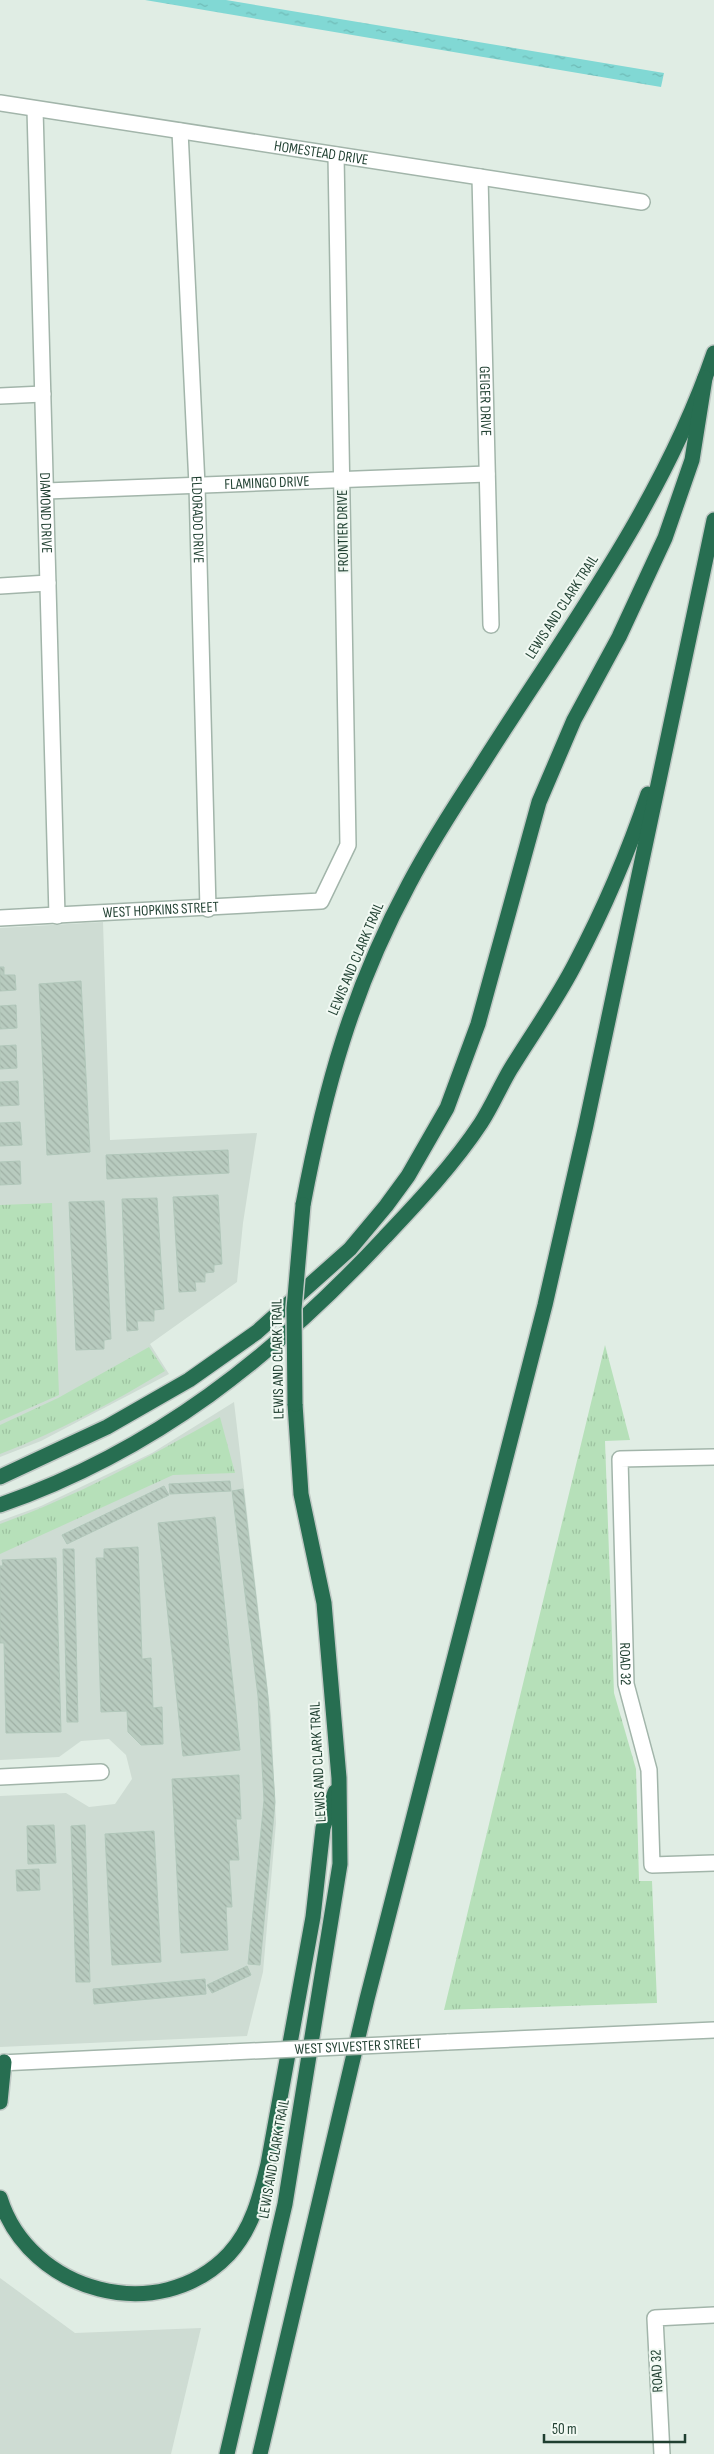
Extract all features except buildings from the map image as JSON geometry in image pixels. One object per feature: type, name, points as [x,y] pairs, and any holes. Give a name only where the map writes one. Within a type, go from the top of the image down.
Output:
[{"type":"highway","name":"LEWIS AND CLARK TRAIL","points":[[227,2454],[285,2204],[340,1864],[339,1778],[324,1603],[301,1494],[295,1404],[294,1309],[303,1205],[320,1120],[338,1049],[380,939],[433,840],[628,538],[678,443],[714,352]]},
{"type":"highway","points":[[0,1477],[15,1472],[124,1418],[189,1380],[256,1332],[350,1249],[408,1176],[446,1108],[478,1024],[539,802],[574,720],[619,637],[665,538],[692,460],[705,378]]},
{"type":"highway","points":[[260,2454],[367,1999],[545,1305],[586,1125],[714,520]]},
{"type":"highway","points":[[0,1505],[22,1498],[122,1452],[202,1403],[265,1354],[353,1271],[438,1178],[481,1123],[511,1070],[544,1018],[598,918],[627,853],[648,796],[679,692]]},
{"type":"highway","points":[[0,2198],[6,2217],[22,2241],[40,2260],[83,2286],[130,2294],[160,2290],[185,2283],[208,2271],[229,2254],[248,2228],[259,2201],[268,2164],[313,1917],[324,1828],[339,1778]]},
{"type":"highway","points":[[0,2102],[2,2062]]},
{"type":"street","name":"HOMESTEAD DRIVE","points":[[0,103],[642,202]]},
{"type":"street","name":"DIAMOND DRIVE","points":[[35,108],[57,916]]},
{"type":"street","name":"ELDORADO DRIVE","points":[[180,131],[197,485],[208,908]]},
{"type":"street","name":"FRONTIER DRIVE","points":[[321,901],[348,845],[336,155]]},
{"type":"street","name":"GEIGER DRIVE","points":[[480,177],[491,625]]},
{"type":"street","points":[[0,396],[44,394]]},
{"type":"street","name":"FLAMINGO DRIVE","points":[[46,490],[487,474]]},
{"type":"street","points":[[0,586],[48,583]]},
{"type":"street","name":"WEST HOPKINS STREET","points":[[0,918],[321,901]]},
{"type":"street","name":"ROAD 32","points":[[714,1456],[620,1459],[626,1684],[649,1770],[652,1865],[714,1863]]},
{"type":"street","points":[[0,1777],[101,1772]]},
{"type":"street","name":"WEST SYLVESTER STREET","points":[[2,2062],[714,2030]]},
{"type":"street","name":"ROAD 32","points":[[662,2454],[654,2318],[714,2315]]},
{"type":"shaded area","points":[[103,922],[110,1140],[257,1133],[243,1223],[237,1282],[150,1344],[169,1374],[41,1441],[0,1457],[0,928]]},
{"type":"shaded area","points":[[234,1402],[271,1717],[276,1823],[263,1972],[247,2036],[0,2047],[0,1796],[66,1793],[89,1807],[115,1804],[132,1779],[126,1755],[109,1739],[81,1741],[59,1757],[0,1760],[0,1521],[41,1506],[152,1453]]},
{"type":"shaded area","points":[[0,2278],[75,2333],[201,2328],[171,2454],[0,2454]]},
{"type":"green space","points":[[52,1203],[59,1395],[0,1421],[0,1205]]},
{"type":"green space","points":[[605,1345],[630,1440],[605,1441],[614,1693],[636,1769],[639,1881],[652,1881],[657,2003],[444,2010]]},
{"type":"green space","points":[[149,1347],[165,1371],[84,1416],[0,1454],[0,1425],[58,1398]]},
{"type":"green space","points":[[220,1417],[235,1473],[173,1475],[0,1554],[0,1524],[85,1488]]},
{"type":"water","points":[[145,0],[226,0],[664,73],[661,87]]}]
